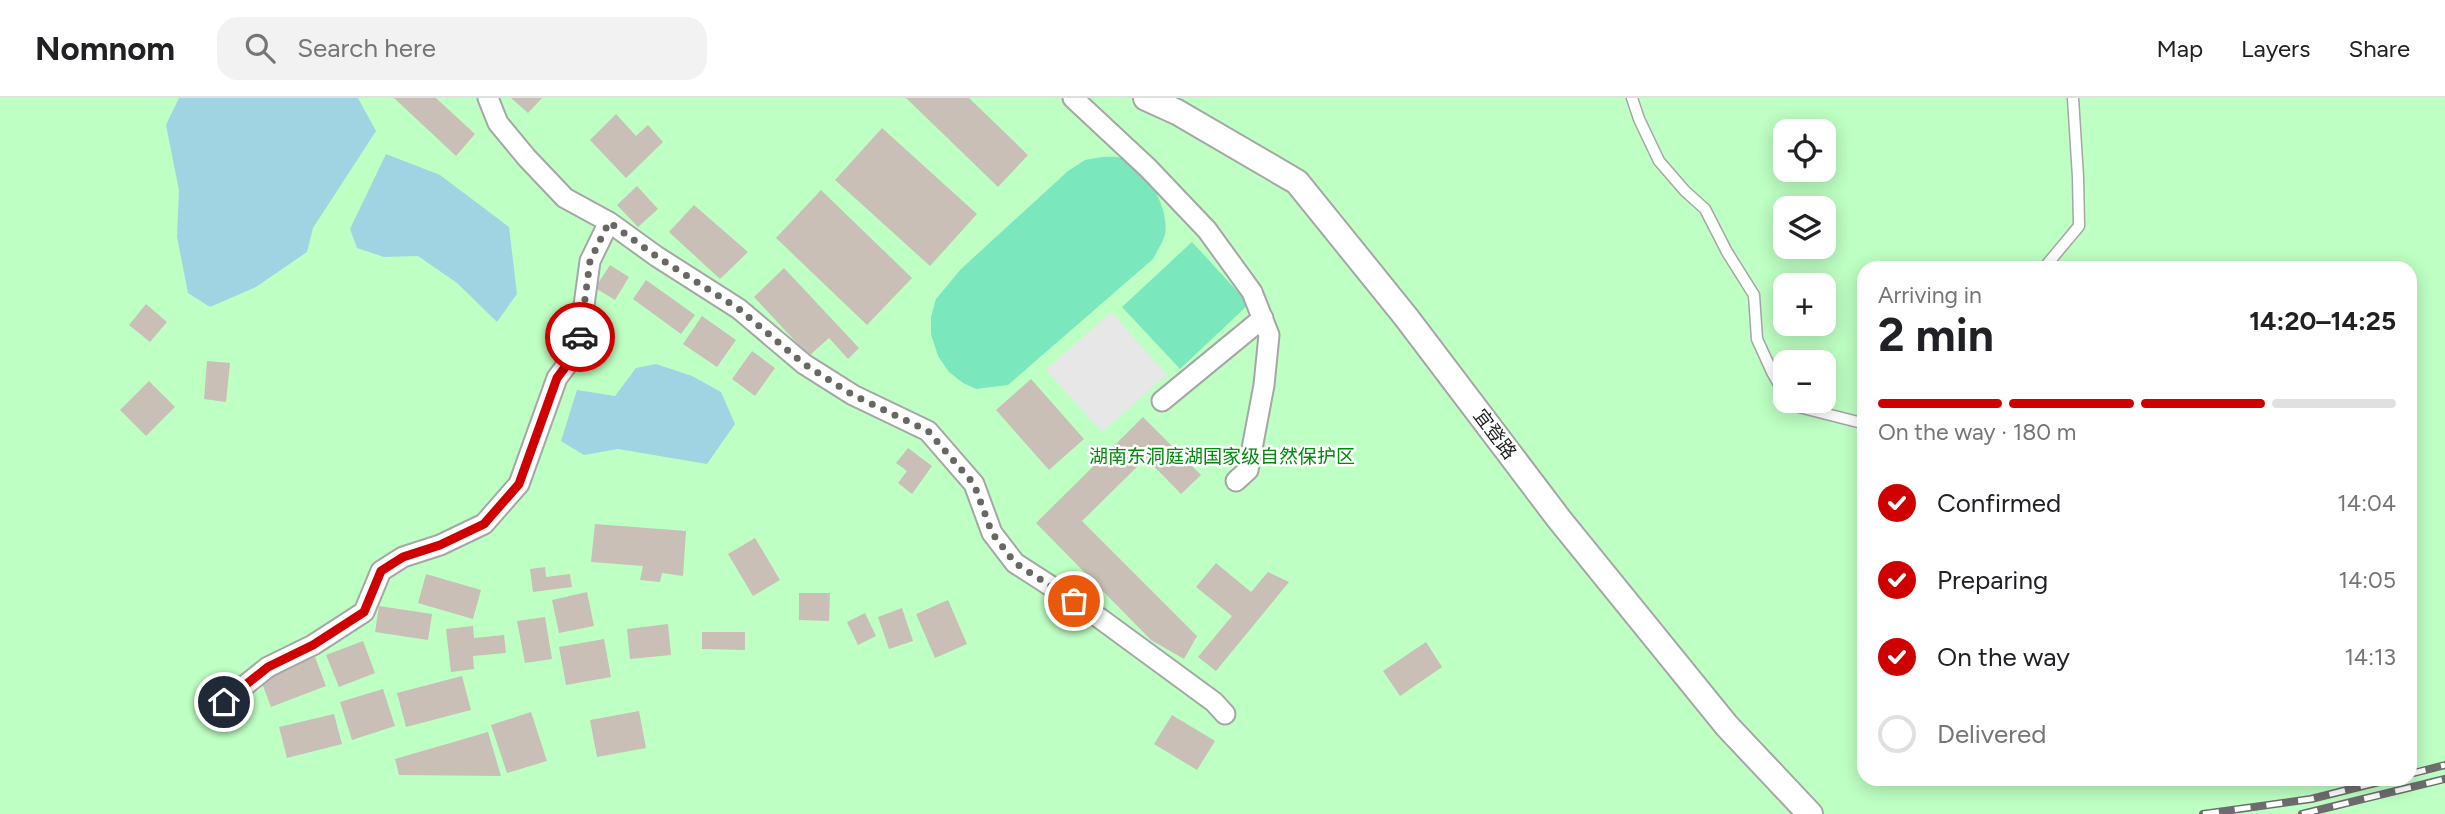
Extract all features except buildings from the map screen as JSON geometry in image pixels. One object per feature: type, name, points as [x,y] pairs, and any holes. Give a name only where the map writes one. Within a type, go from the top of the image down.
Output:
[{"type":"street","points":[[488,98],[499,123],[527,158],[565,198],[609,222],[656,256],[739,309],[804,364],[853,395],[928,431],[974,484],[992,533],[1015,563],[1094,614],[1214,702],[1225,714]]},
{"type":"street","points":[[1073,98],[1148,169],[1206,230],[1252,292],[1269,335],[1264,385],[1248,470],[1236,481]]},
{"type":"street","name":"宜登路","points":[[1146,98],[1177,112],[1297,182],[1406,317],[1559,519],[1718,716],[1810,814]]},
{"type":"street","points":[[224,702],[268,667],[313,645],[364,612],[381,571],[403,557],[440,545],[484,524],[519,484],[557,378],[578,350],[590,261],[609,222]]},
{"type":"street","points":[[1162,401],[1263,318]]},
{"type":"lane","points":[[1632,98],[1659,161],[1705,209],[1727,252],[1754,295],[1758,338],[1773,374]]},
{"type":"lane","points":[[2050,261],[2079,226],[2073,98]]},
{"type":"lane","points":[[1823,413],[1857,422]]},
{"type":"green space","name":"湖南东洞庭湖国家级自然保护区","points":[[0,98],[2445,98],[2445,814],[0,814]]},
{"type":"green space","points":[[1119,157],[1133,164],[1149,180],[1155,191],[1166,225],[1164,237],[1153,259],[1008,385],[976,389],[963,383],[949,372],[938,356],[931,334],[931,317],[936,299],[961,269],[1068,171],[1085,160]]},
{"type":"green space","points":[[1192,242],[1249,304],[1180,369],[1122,307]]},
{"type":"shaded area","points":[[1111,312],[1167,375],[1102,432],[1046,370]]},
{"type":"water","points":[[179,98],[358,98],[376,131],[313,228],[307,252],[256,287],[210,307],[188,293],[177,237],[179,190],[166,125]]},
{"type":"water","points":[[386,154],[440,175],[509,227],[517,294],[497,322],[457,283],[418,256],[384,257],[357,248],[350,229]]},
{"type":"water","points":[[656,364],[692,376],[721,392],[735,424],[707,464],[618,449],[584,455],[561,441],[577,390],[615,396],[636,368]]},
{"type":"railway","points":[[2417,772],[2445,765]]},
{"type":"railway","points":[[2417,786],[2445,779]]},
{"type":"railway","points":[[2203,814],[2311,799],[2363,786]]},
{"type":"railway","points":[[2302,814],[2416,786]]},
{"type":"way so far","points":[[580,337],[590,261],[609,222],[656,256],[739,309],[804,364],[853,395],[928,431],[974,484],[992,533],[1015,563],[1074,601]]},
{"type":"route","points":[[224,702],[268,667],[313,645],[364,612],[381,571],[403,557],[440,545],[484,524],[519,484],[557,378],[578,350],[580,337]]}]
